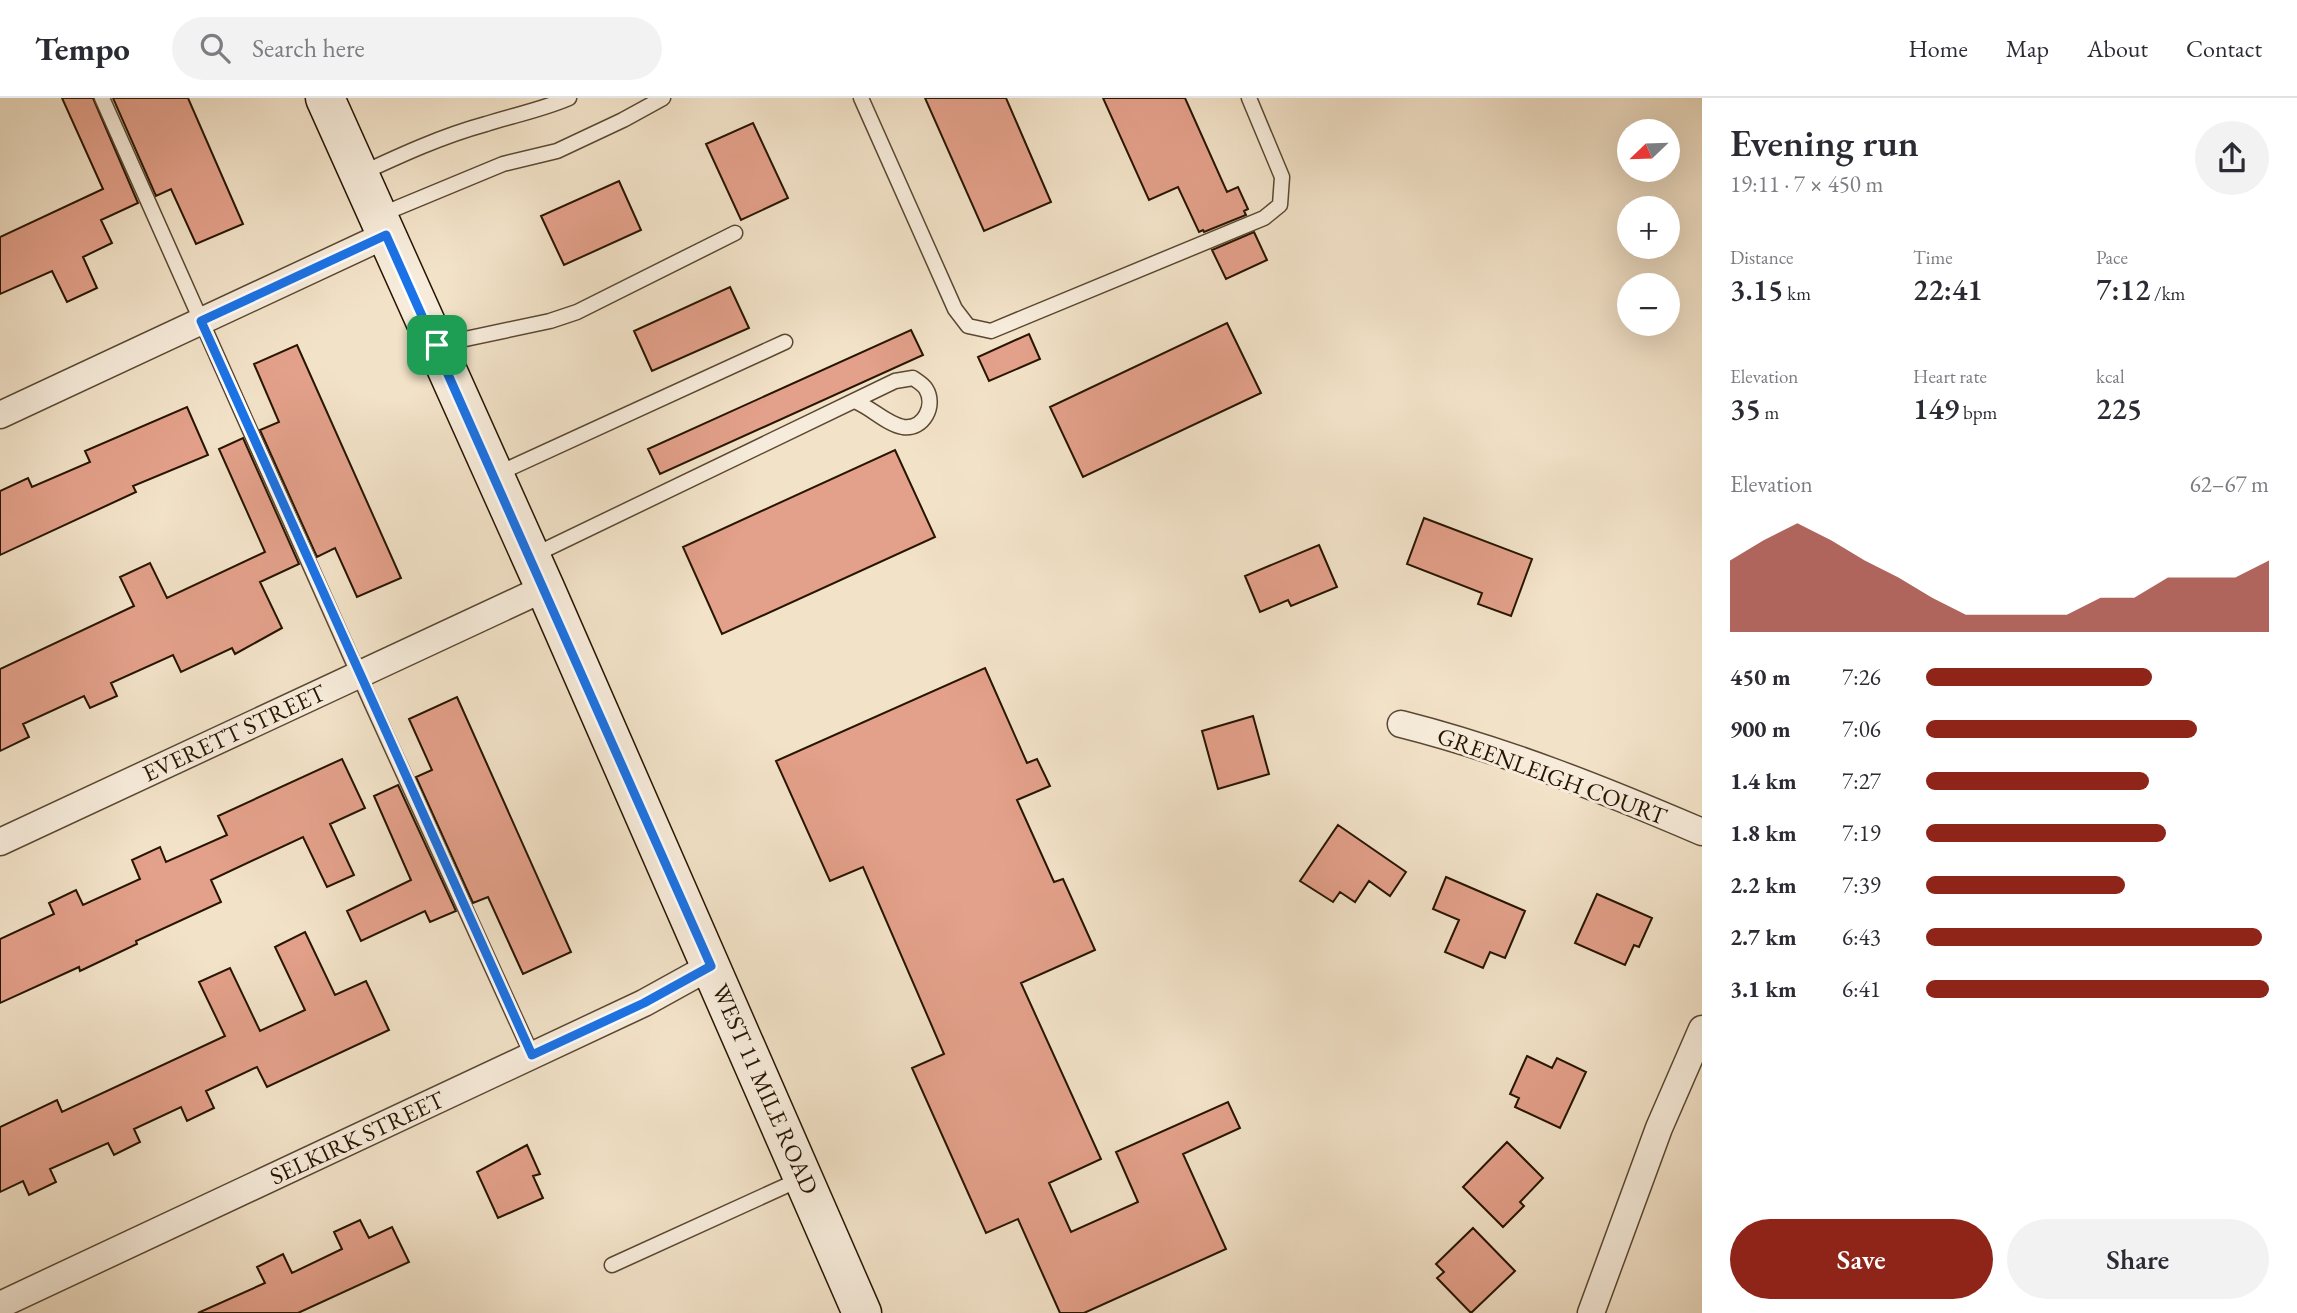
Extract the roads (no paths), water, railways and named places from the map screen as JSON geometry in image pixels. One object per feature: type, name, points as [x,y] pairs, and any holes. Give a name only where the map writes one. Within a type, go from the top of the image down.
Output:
[{"type":"main road","name":"WEST 11 MILE ROAD","points":[[325,98],[538,572],[862,1313]]},
{"type":"street","points":[[0,415],[201,321],[382,225]]},
{"type":"street","name":"EVERETT STREET","points":[[0,842],[359,674],[538,572]]},
{"type":"street","name":"GREENLEIGH COURT","points":[[1401,724],[1457,738],[1521,760],[1702,832]]},
{"type":"street","name":"SELKIRK STREET","points":[[0,1305],[644,1003],[711,966]]},
{"type":"street","points":[[1591,1313],[1615,1241],[1659,1128],[1702,1029]]},
{"type":"lane","points":[[102,98],[532,1055]]},
{"type":"lane","points":[[360,174],[420,146],[485,124],[543,109],[569,98]]},
{"type":"lane","points":[[382,225],[503,164],[557,150],[623,120],[663,98]]},
{"type":"lane","points":[[861,98],[955,309],[968,326],[991,331],[1264,218],[1280,205],[1282,177],[1249,98]]},
{"type":"lane","points":[[437,345],[550,321],[577,312],[735,233]]},
{"type":"lane","points":[[495,475],[785,342]]},
{"type":"lane","points":[[538,572],[854,401],[895,381],[913,378],[925,387],[931,400],[923,421],[906,428],[854,401]]},
{"type":"lane","points":[[612,1265],[804,1178]]}]
